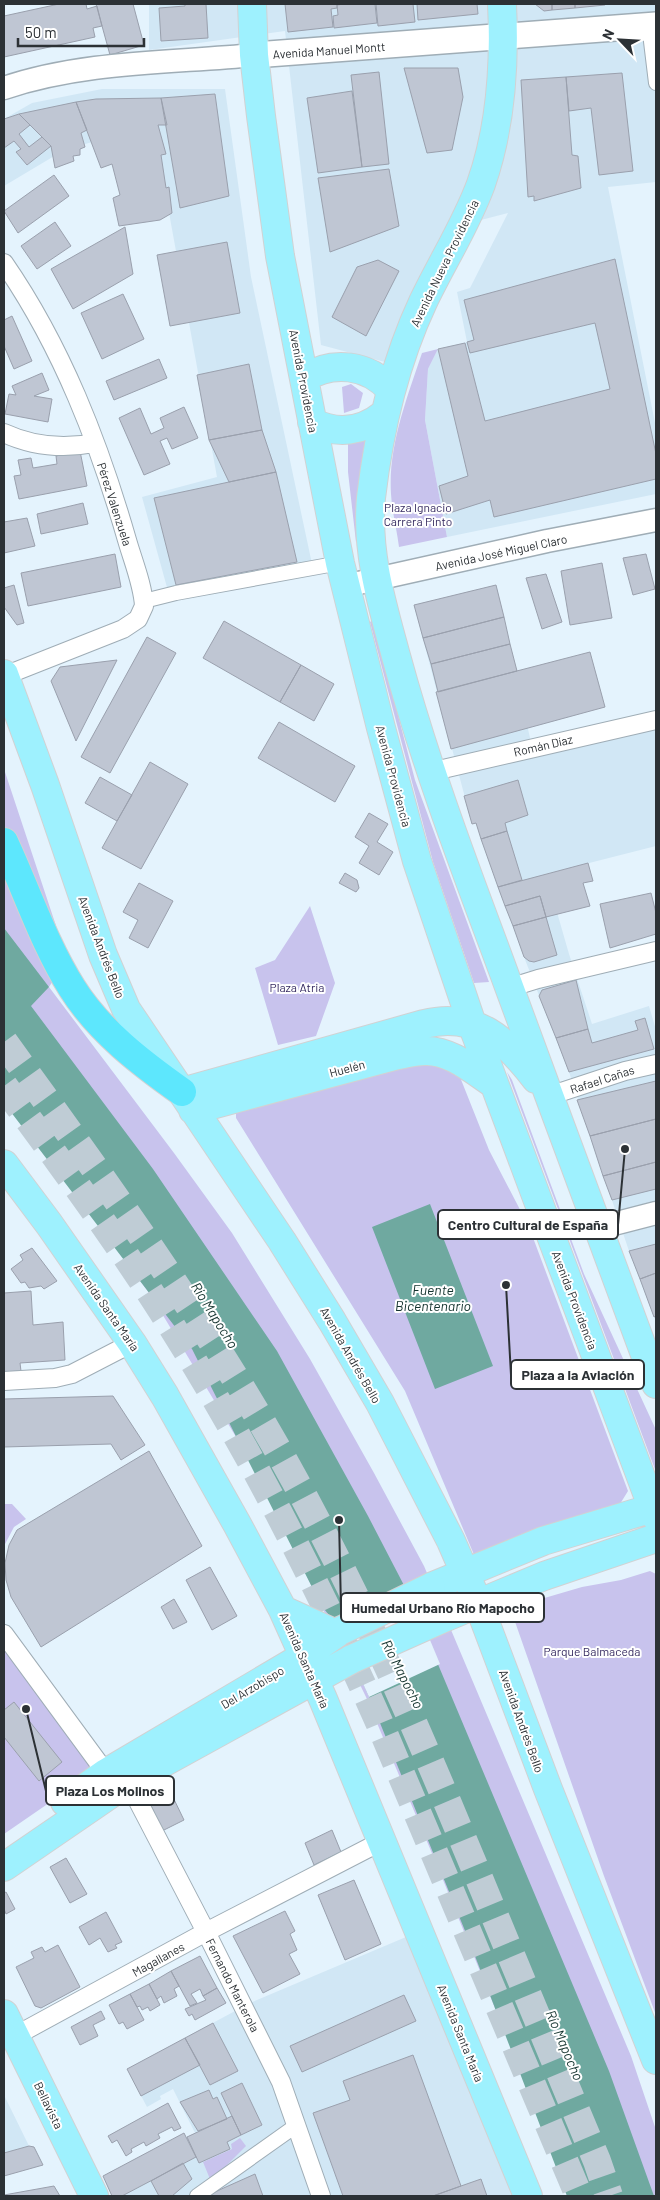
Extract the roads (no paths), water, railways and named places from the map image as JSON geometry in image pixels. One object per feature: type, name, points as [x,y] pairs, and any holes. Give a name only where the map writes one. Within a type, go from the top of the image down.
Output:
[{"type":"highway","points":[[4,842],[54,956],[80,999],[99,1023],[188,1101]]},
{"type":"main road","name":"Avenida Providencia","points":[[252,4],[254,55],[278,247],[342,575],[371,692],[417,860],[472,1024],[655,1511]]},
{"type":"main road","name":"Avenida Nueva Providencia","points":[[376,579],[371,556],[369,527],[371,500],[387,402],[408,339],[423,303],[468,214],[481,182],[498,106],[504,38],[502,4]]},
{"type":"main road","name":"Avenida Manuel Montt","points":[[254,55],[504,38],[653,25]]},
{"type":"main road","points":[[304,378],[324,368],[352,367],[374,375],[387,402],[369,424],[346,431],[329,429],[312,422]]},
{"type":"main road","points":[[376,579],[418,735],[430,772],[656,1384]]},
{"type":"main road","name":"Avenida Andrés Bello","points":[[4,675],[115,987],[135,1025],[282,1241],[354,1358],[422,1484],[465,1572],[548,1789],[656,2060]]},
{"type":"main road","name":"Huelén","points":[[188,1101],[424,1024],[453,1020],[472,1024],[499,1038],[511,1049],[549,1096]]},
{"type":"main road","name":"Huelén","points":[[188,1101],[426,1050],[453,1058],[494,1084]]},
{"type":"main road","name":"Avenida Santa María","points":[[4,1164],[49,1224],[132,1343],[198,1453],[283,1610],[382,1841],[528,2196]]},
{"type":"main road","name":"Del Arzobispo","points":[[309,1668],[338,1633],[465,1572],[543,1541],[655,1511]]},
{"type":"main road","name":"Del Arzobispo","points":[[4,1846],[117,1777],[309,1668],[352,1659],[544,1576],[656,1538]]},
{"type":"main road","points":[[283,1610],[338,1633]]},
{"type":"main road","name":"Del Arzobispo","points":[[4,1866],[117,1777]]},
{"type":"main road","name":"Bellavista","points":[[9,2025],[94,2196]]},
{"type":"street","points":[[653,25],[656,83]]},
{"type":"street","name":"Avenida Manuel Montt","points":[[4,88],[32,79],[67,72],[115,66],[254,55]]},
{"type":"street","name":"Pérez Valenzuela","points":[[4,264],[44,328],[81,405],[122,522],[144,601]]},
{"type":"street","points":[[4,433],[44,446],[61,447],[95,443]]},
{"type":"street","name":"Avenida José Miguel Claro","points":[[342,575],[376,579],[656,520]]},
{"type":"street","points":[[4,675],[123,629],[142,615],[144,601],[176,593],[342,575]]},
{"type":"street","name":"Román Díaz","points":[[430,772],[656,720]]},
{"type":"street","points":[[509,988],[538,979],[656,951]]},
{"type":"street","name":"Rafael Cañas","points":[[549,1096],[625,1071],[656,1064]]},
{"type":"street","points":[[598,1228],[656,1213]]},
{"type":"street","points":[[4,1381],[55,1378],[72,1374],[132,1343]]},
{"type":"street","name":"Fernando Manterola","points":[[4,1634],[117,1777],[206,1932],[281,2082],[321,2196]]},
{"type":"street","name":"Magallanes","points":[[9,2025],[206,1932],[382,1841]]},
{"type":"street","points":[[197,2196],[297,2125]]},
{"type":"water","name":"Río Mapocho","points":[[4,928],[49,987],[31,1006],[153,1169],[277,1351],[408,1593],[609,2071],[654,2196],[567,2196],[470,1943],[371,1701],[336,1624],[321,1605],[192,1349],[4,1103]]},
{"type":"water","name":"Fuente Bicentenario","points":[[430,1204],[493,1366],[435,1389],[372,1227]]},
{"type":"tunnel","points":[[4,1042],[168,1274],[245,1394],[315,1518],[379,1647],[418,1734],[597,2161],[609,2196]]},
{"type":"tunnel","points":[[4,1086],[105,1225],[193,1360],[251,1461],[305,1564],[379,1722],[579,2196]]},
{"type":"place","name":"Centro Cultural de España","points":[[625,1149]]},
{"type":"place","name":"Plaza a la Aviación","points":[[506,1285]]},
{"type":"place","name":"Humedal Urbano Río Mapocho","points":[[339,1520]]},
{"type":"place","name":"Plaza Los Molinos","points":[[26,1709]]},
{"type":"park label","name":"Plaza Ignacio Carrera Pinto","points":[[418,514]]},
{"type":"park label","name":"Plaza Atria","points":[[297,987]]},
{"type":"park label","name":"Parque Balmaceda","points":[[592,1651]]}]
